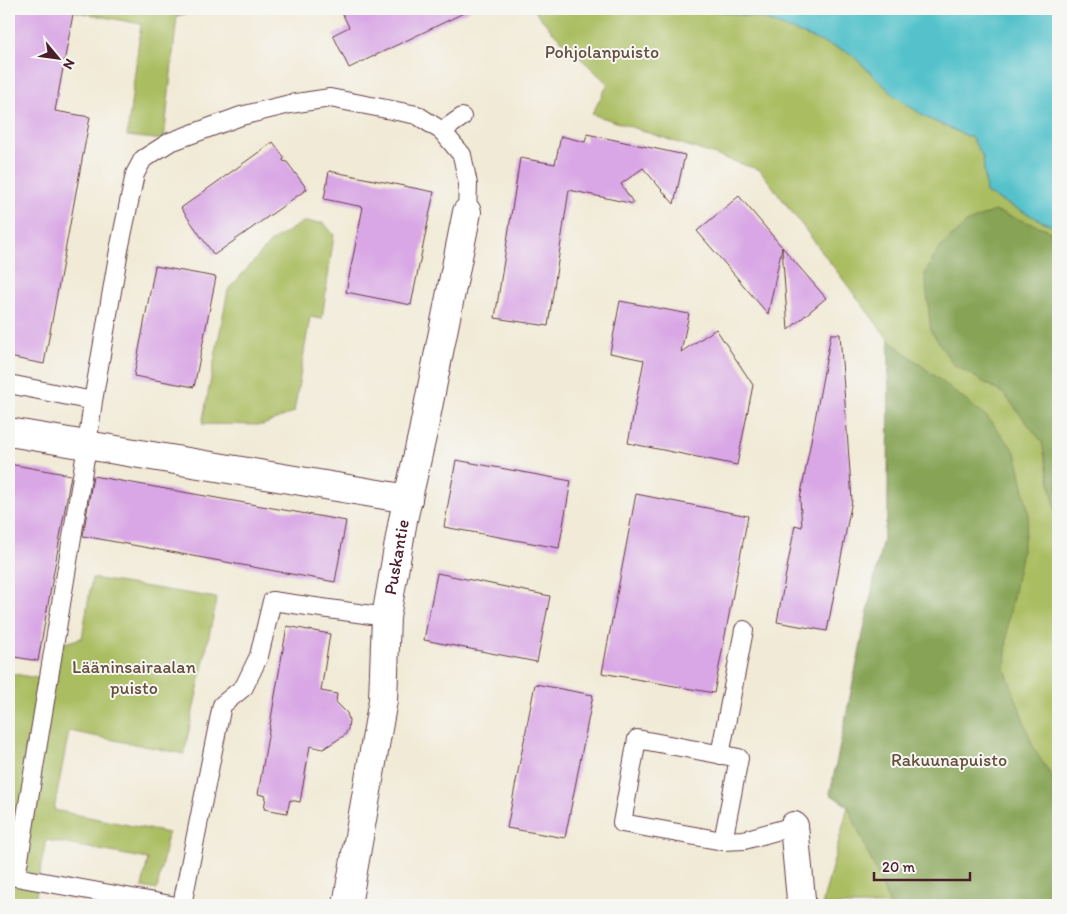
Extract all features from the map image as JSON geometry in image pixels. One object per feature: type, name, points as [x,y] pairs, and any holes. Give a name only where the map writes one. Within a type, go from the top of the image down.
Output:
[{"type":"street","name":"Puskantie","points":[[347,905],[383,700],[386,617],[408,499],[440,354],[467,212]]},
{"type":"street","points":[[9,432],[408,499]]},
{"type":"street","points":[[794,826],[801,898],[799,905]]},
{"type":"lane","points":[[171,905],[16,877],[93,401],[119,250],[135,174],[143,159],[170,142],[240,116],[290,104],[330,98],[417,115],[442,131],[462,155],[468,184],[467,212]]},
{"type":"lane","points":[[442,131],[462,117]]},
{"type":"lane","points":[[9,384],[93,401]]},
{"type":"lane","points":[[182,905],[222,705],[244,687],[259,656],[272,600],[386,617]]},
{"type":"lane","points":[[720,755],[744,630]]},
{"type":"lane","points":[[723,842],[739,758],[636,739],[622,823],[723,842],[744,840],[794,826]]},
{"type":"green space","points":[[61,9],[204,9],[177,16],[164,140],[127,136],[141,24]]},
{"type":"green space","name":"Rakuunapuisto","points":[[533,9],[703,9],[761,18],[850,53],[896,97],[927,118],[972,138],[983,156],[986,193],[1058,229],[1058,905],[822,905],[848,806],[830,794],[888,514],[889,340],[760,170],[592,114],[608,84],[553,32]]},
{"type":"green space","points":[[994,211],[1047,229],[1058,240],[1058,524],[1042,442],[1004,394],[953,364],[931,331],[925,274],[938,250],[966,223]]},
{"type":"green space","points":[[303,222],[324,223],[334,235],[322,319],[310,317],[294,412],[263,425],[202,424],[228,290],[272,241]]},
{"type":"green space","points":[[889,340],[988,418],[1016,453],[1029,515],[1008,622],[1005,669],[1034,749],[1058,786],[1058,905],[890,905],[848,806],[830,794],[888,514]]},
{"type":"green space","name":"Lääninsairaalan puisto","points":[[92,578],[217,598],[184,754],[69,731],[54,810],[168,833],[157,890],[142,887],[148,859],[46,840],[34,905],[9,905],[9,673],[48,680],[54,646],[82,638]]},
{"type":"water","points":[[703,9],[1058,9],[1058,229],[986,193],[983,157],[972,138],[927,118],[896,97],[850,53],[761,18]]},
{"type":"building","points":[[9,9],[74,9],[55,111],[90,117],[44,364],[9,357]]},
{"type":"building","points":[[340,9],[472,9],[349,68],[333,35],[349,27]]},
{"type":"building","points":[[587,134],[685,155],[674,204],[643,168],[621,184],[634,204],[569,190],[548,326],[495,318],[520,158],[555,164],[561,136],[585,142]]},
{"type":"building","points":[[273,142],[284,157],[283,161],[287,162],[307,189],[214,255],[181,208]]},
{"type":"building","points":[[329,171],[434,192],[411,305],[346,292],[363,207],[324,199]]},
{"type":"building","points":[[739,196],[782,247],[768,314],[697,231]]},
{"type":"building","points":[[782,247],[826,298],[788,330]]},
{"type":"building","points":[[155,266],[216,277],[194,387],[134,376]]},
{"type":"building","points":[[620,301],[689,314],[681,352],[716,329],[753,385],[737,465],[628,443],[644,360],[610,353]]},
{"type":"building","points":[[831,334],[840,334],[852,500],[827,631],[777,622],[795,525],[802,527],[800,499]]},
{"type":"building","points":[[456,460],[571,481],[559,548],[444,527]]},
{"type":"building","points":[[9,464],[71,475],[38,661],[9,656]]},
{"type":"building","points":[[93,476],[346,521],[335,582],[83,536]]},
{"type":"building","points":[[636,494],[748,516],[714,693],[602,673]]},
{"type":"building","points":[[437,573],[550,596],[537,662],[424,640]]},
{"type":"building","points":[[287,626],[330,634],[321,691],[337,694],[336,702],[347,713],[349,720],[345,735],[323,749],[310,746],[300,802],[290,800],[287,813],[264,809],[266,796],[258,794]]},
{"type":"building","points":[[535,684],[593,695],[565,838],[507,828]]},
{"type":"park label","name":"Pohjolanpuisto","points":[[602,52]]}]
